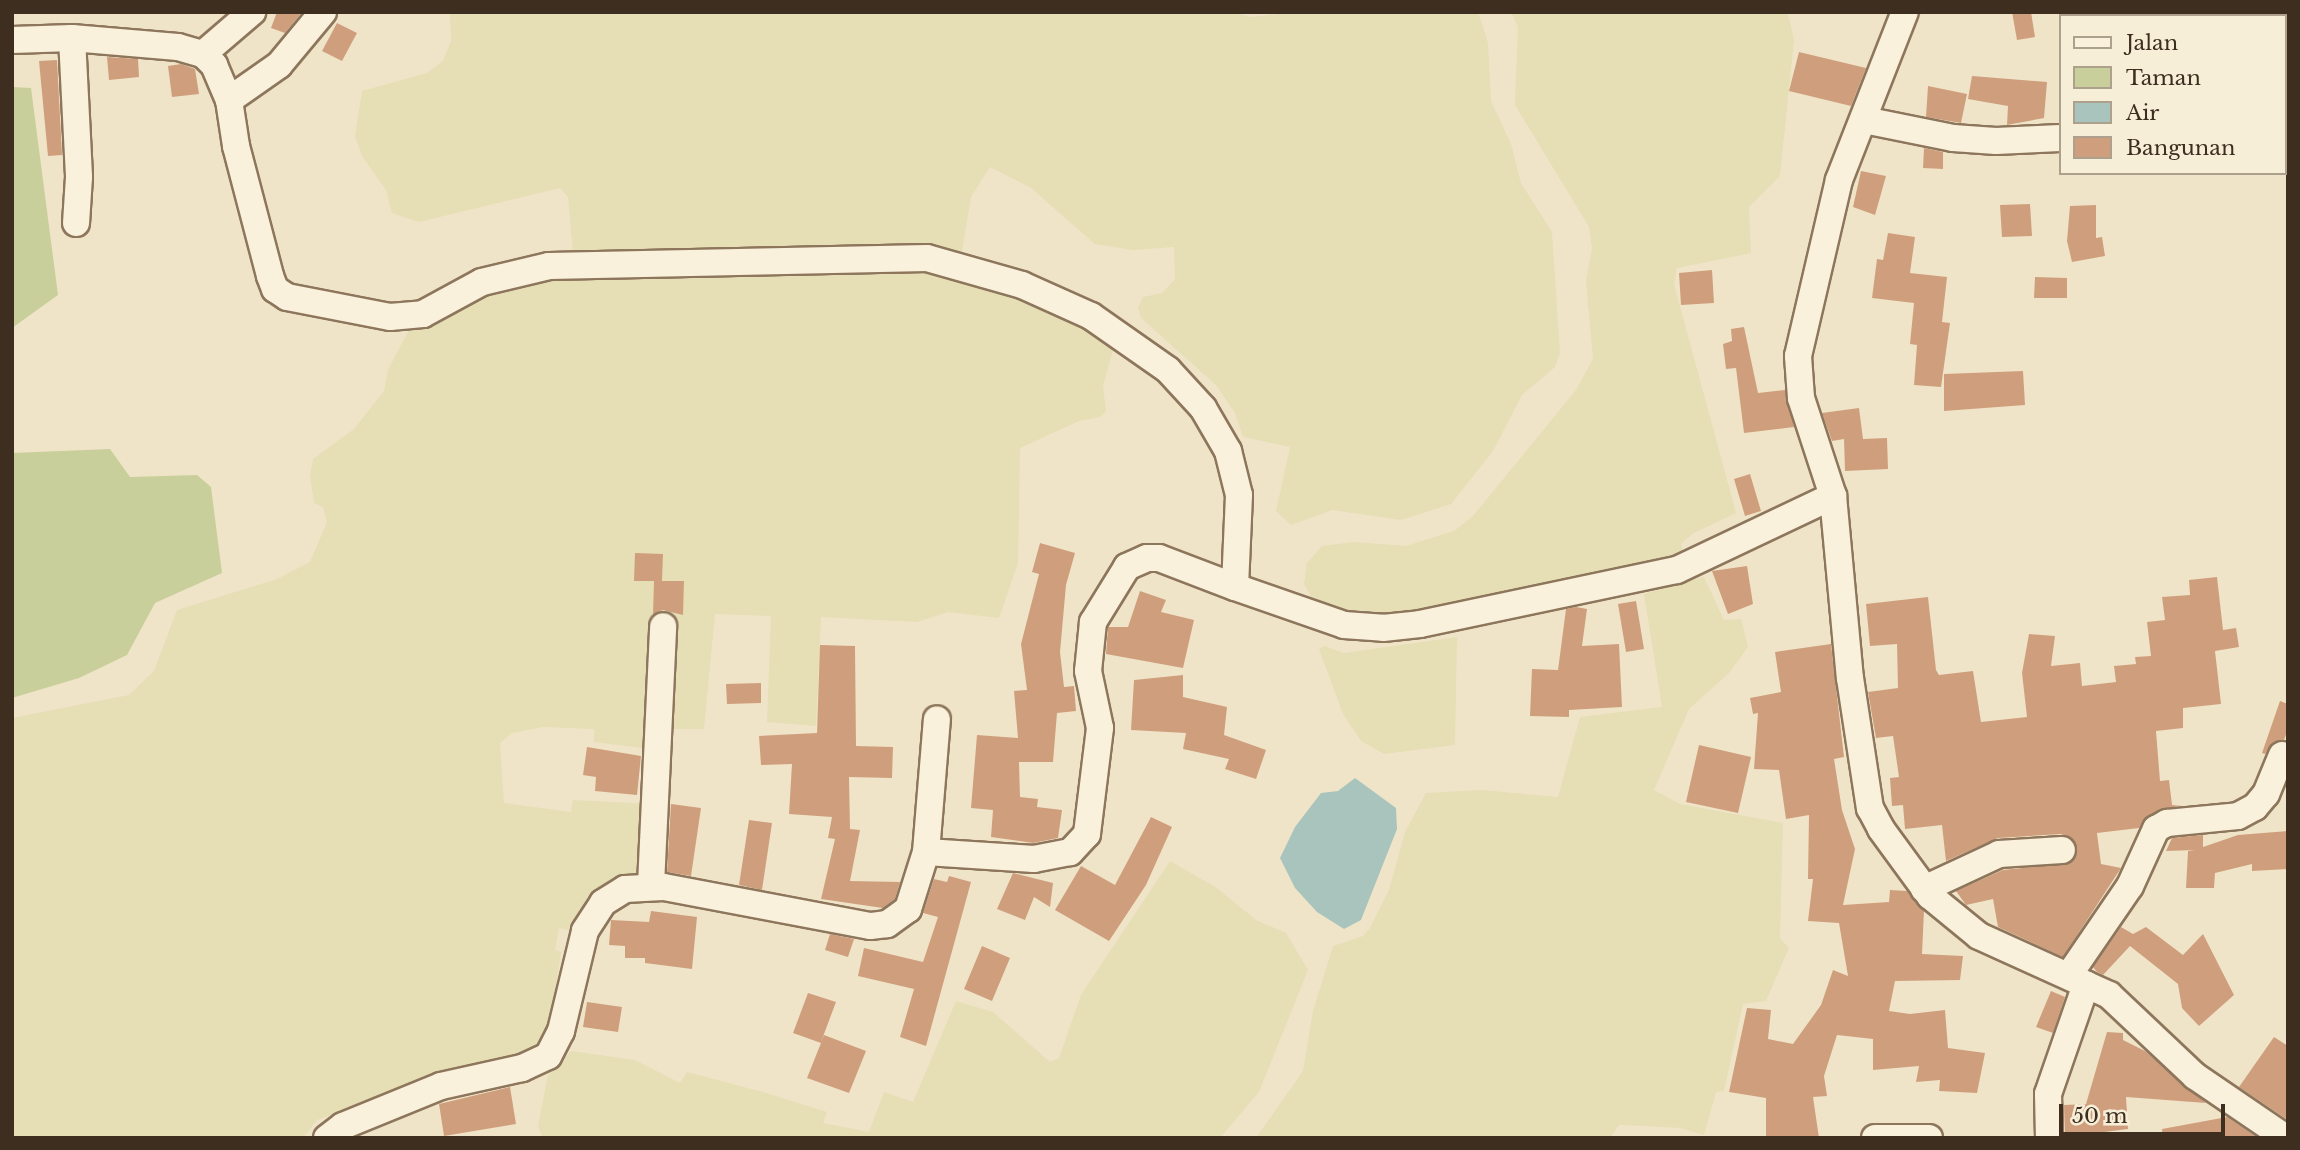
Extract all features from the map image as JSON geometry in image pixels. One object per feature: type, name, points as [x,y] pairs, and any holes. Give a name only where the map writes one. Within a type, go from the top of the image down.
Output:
[{"type":"street","points":[[203,54],[252,12]]},
{"type":"street","points":[[229,100],[279,65],[323,12]]},
{"type":"street","points":[[1905,12],[1839,180],[1798,356],[1801,398],[1833,496],[1844,588],[1846,651],[1870,808],[1924,889],[1979,936],[2017,956],[2078,979],[2109,995],[2195,1076],[2286,1138]]},
{"type":"street","points":[[72,38],[79,177],[76,223]]},
{"type":"street","points":[[12,40],[72,38],[178,47],[203,54],[214,65],[229,100],[236,146],[270,276],[275,289],[287,297],[390,317],[423,314],[482,282],[549,266],[927,258],[1022,285],[1091,316],[1168,370],[1203,408],[1228,451],[1239,495],[1235,587]]},
{"type":"street","points":[[1864,120],[1953,138],[1996,141],[2058,138]]},
{"type":"street","points":[[926,852],[1034,859],[1070,852],[1087,834],[1100,728],[1088,648],[1093,622],[1128,566],[1159,558],[1344,625],[1383,628],[1420,624],[1677,570],[1833,496]]},
{"type":"street","points":[[651,885],[663,626]]},
{"type":"street","points":[[327,1138],[343,1126],[441,1086],[522,1068],[548,1056],[561,1031],[569,986],[594,914],[625,889],[651,885],[870,926],[887,924],[908,909],[926,852],[937,719]]},
{"type":"street","points":[[2049,1138],[2048,1094],[2078,979],[2130,886],[2156,829],[2167,823],[2238,816],[2255,807],[2266,794],[2282,755]]},
{"type":"street","points":[[1924,889],[1999,854],[2062,850]]},
{"type":"street","points":[[1875,1138],[1929,1138]]},
{"type":"shaded area","points":[[450,12],[1234,12],[1250,17],[1298,12],[1478,12],[1488,43],[1491,101],[1511,144],[1521,183],[1552,232],[1560,353],[1555,367],[1522,395],[1493,451],[1451,504],[1401,520],[1332,510],[1291,525],[1276,511],[1290,447],[1243,437],[1235,413],[1216,385],[1141,318],[1138,308],[1143,297],[1162,293],[1175,279],[1174,247],[1133,250],[1095,244],[1031,188],[990,167],[971,197],[961,257],[573,253],[568,197],[560,188],[419,222],[392,213],[386,190],[362,156],[355,136],[362,91],[427,73],[443,61],[451,41]]},
{"type":"shaded area","points":[[1511,12],[1788,14],[1794,40],[1780,176],[1749,207],[1751,253],[1677,268],[1674,284],[1736,513],[1692,534],[1681,544],[1685,558],[1378,623],[1314,602],[1304,584],[1307,563],[1322,546],[1354,542],[1406,546],[1454,531],[1473,516],[1576,390],[1593,359],[1586,281],[1592,248],[1589,227],[1515,105],[1518,27]]},
{"type":"shaded area","points":[[911,265],[1019,297],[1103,332],[1115,343],[1103,386],[1106,411],[1100,417],[1079,421],[1020,448],[1018,563],[999,618],[948,612],[917,622],[821,617],[816,726],[767,722],[771,616],[715,614],[704,729],[651,729],[650,749],[594,742],[594,729],[543,727],[512,733],[500,743],[504,803],[571,812],[573,800],[651,804],[642,880],[605,888],[587,903],[573,931],[559,928],[555,950],[561,952],[549,1029],[529,1053],[459,1069],[317,1120],[303,1138],[12,1138],[12,718],[129,695],[154,671],[177,610],[277,579],[310,562],[327,522],[323,507],[314,503],[310,476],[313,459],[354,429],[384,391],[388,370],[412,324],[531,276]]},
{"type":"shaded area","points":[[1704,577],[1724,620],[1741,619],[1748,647],[1729,673],[1689,709],[1654,790],[1680,804],[1783,823],[1780,938],[1789,948],[1766,1001],[1743,1004],[1724,1091],[1716,1092],[1704,1135],[1680,1128],[1619,1125],[1610,1138],[1256,1138],[1303,1071],[1313,1011],[1333,946],[1363,936],[1370,928],[1389,890],[1405,832],[1426,793],[1481,790],[1558,797],[1580,717],[1662,707],[1644,594]]},
{"type":"shaded area","points":[[1457,637],[1455,745],[1384,754],[1361,741],[1343,714],[1319,649],[1324,646],[1344,653]]},
{"type":"shaded area","points":[[1170,861],[1217,888],[1256,920],[1286,933],[1308,970],[1259,1092],[1220,1138],[543,1138],[538,1126],[548,1075],[571,1051],[635,1060],[680,1083],[687,1072],[763,1092],[827,1112],[823,1123],[869,1132],[884,1092],[913,1102],[956,1001],[993,1012],[1050,1062],[1059,1058],[1081,995]]},
{"type":"green space","points":[[12,87],[31,88],[58,295],[12,328]]},
{"type":"green space","points":[[110,449],[130,477],[197,475],[211,487],[222,573],[155,603],[127,655],[79,678],[12,698],[12,453]]},
{"type":"water","points":[[1355,778],[1396,808],[1397,829],[1361,920],[1344,929],[1317,912],[1295,888],[1280,858],[1295,827],[1321,793],[1338,791]]},
{"type":"building","points":[[277,12],[302,12],[285,33],[271,28]]},
{"type":"building","points":[[2012,12],[2031,12],[2035,37],[2017,40]]},
{"type":"building","points":[[337,23],[357,33],[342,61],[322,51]]},
{"type":"building","points":[[1799,52],[1866,68],[1851,106],[1789,91]]},
{"type":"building","points":[[107,57],[138,59],[139,77],[109,80]]},
{"type":"building","points":[[57,60],[62,155],[48,156],[39,61]]},
{"type":"building","points":[[181,64],[195,69],[199,94],[172,97],[168,66]]},
{"type":"building","points":[[1972,76],[2047,82],[2044,118],[2007,125],[2008,106],[1968,99]]},
{"type":"building","points":[[1928,86],[1967,94],[1961,123],[1926,117]]},
{"type":"building","points":[[1924,148],[1943,152],[1943,169],[1923,168]]},
{"type":"building","points":[[1861,171],[1886,176],[1875,215],[1853,207]]},
{"type":"building","points":[[2030,204],[2032,236],[2002,237],[2000,205]]},
{"type":"building","points":[[2096,205],[2096,238],[2102,237],[2105,256],[2072,262],[2067,241],[2070,206]]},
{"type":"building","points":[[1888,233],[1915,237],[1910,273],[1947,277],[1942,322],[1950,323],[1941,387],[1914,385],[1917,345],[1910,344],[1914,303],[1872,298],[1877,259],[1883,260]]},
{"type":"building","points":[[1712,270],[1714,303],[1681,305],[1679,273]]},
{"type":"building","points":[[2035,277],[2067,278],[2067,298],[2034,298]]},
{"type":"building","points":[[1744,327],[1758,393],[1785,390],[1794,427],[1744,433],[1736,368],[1726,369],[1723,344],[1732,341],[1731,329]]},
{"type":"building","points":[[2023,371],[2025,405],[1944,411],[1944,374]]},
{"type":"building","points":[[1859,408],[1863,439],[1887,438],[1888,469],[1845,471],[1844,439],[1832,441],[1822,413]]},
{"type":"building","points":[[1750,474],[1761,511],[1745,516],[1734,479]]},
{"type":"building","points":[[1040,543],[1075,553],[1066,585],[1060,652],[1064,687],[1074,686],[1076,711],[1057,713],[1053,762],[1019,762],[1020,797],[1038,799],[1037,807],[1062,810],[1058,838],[1033,843],[991,837],[993,810],[971,808],[977,735],[1018,738],[1014,691],[1027,690],[1021,644],[1039,574],[1032,572]]},
{"type":"building","points":[[635,553],[663,554],[662,581],[684,581],[683,615],[663,610],[653,614],[654,581],[634,581]]},
{"type":"building","points":[[1747,566],[1753,604],[1728,614],[1712,571]]},
{"type":"building","points":[[2217,577],[2223,630],[2236,628],[2239,647],[2215,651],[2221,704],[2183,708],[2183,728],[2156,731],[2160,781],[2169,780],[2172,805],[2182,806],[2159,809],[2139,828],[2097,833],[2101,864],[2121,868],[2063,957],[1998,927],[1993,899],[1966,905],[1956,891],[2003,870],[2070,863],[2076,856],[2075,842],[2061,834],[1998,838],[1946,861],[1942,825],[1905,829],[1903,805],[1892,806],[1890,778],[1899,777],[1893,736],[1876,738],[1868,692],[1898,688],[1897,644],[1870,646],[1866,604],[1928,597],[1936,670],[1939,675],[1973,671],[1981,722],[2027,717],[2022,673],[2029,634],[2055,636],[2051,666],[2080,663],[2082,686],[2116,682],[2114,666],[2136,664],[2135,657],[2151,656],[2147,622],[2165,620],[2162,597],[2190,595],[2189,580]]},
{"type":"building","points":[[1140,591],[1166,600],[1161,612],[1194,620],[1183,668],[1106,654],[1108,627],[1128,627]]},
{"type":"building","points":[[1636,601],[1644,649],[1626,652],[1618,604]]},
{"type":"building","points":[[1566,609],[1587,609],[1582,646],[1619,644],[1622,707],[1569,710],[1569,717],[1530,716],[1532,669],[1558,670]]},
{"type":"building","points":[[1831,644],[1844,757],[1834,759],[1842,810],[1855,849],[1843,905],[1889,902],[1890,890],[1907,891],[1924,911],[1922,954],[1963,956],[1960,980],[1895,981],[1889,1011],[1910,1014],[1945,1010],[1948,1048],[1985,1053],[1977,1093],[1939,1091],[1940,1080],[1916,1082],[1919,1066],[1873,1070],[1873,1039],[1837,1035],[1824,1076],[1827,1096],[1813,1097],[1819,1138],[1766,1138],[1766,1098],[1729,1092],[1747,1008],[1771,1010],[1768,1039],[1793,1044],[1821,1005],[1833,970],[1848,976],[1839,923],[1808,921],[1813,879],[1808,879],[1809,815],[1786,819],[1779,770],[1754,769],[1758,713],[1753,714],[1750,698],[1781,692],[1775,652]]},
{"type":"building","points":[[820,645],[855,646],[856,746],[893,747],[892,778],[849,777],[850,829],[860,830],[850,881],[900,882],[895,899],[883,908],[821,899],[835,839],[828,838],[832,817],[789,814],[792,764],[761,765],[759,736],[817,733]]},
{"type":"building","points":[[1183,675],[1183,697],[1227,707],[1224,735],[1266,750],[1256,779],[1225,769],[1229,759],[1183,749],[1186,733],[1131,730],[1134,680]]},
{"type":"building","points":[[761,683],[761,703],[727,704],[726,684]]},
{"type":"building","points":[[2280,701],[2288,704],[2288,729],[2284,740],[2272,743],[2265,754],[2262,753]]},
{"type":"building","points":[[1699,745],[1751,757],[1738,813],[1686,802]]},
{"type":"building","points":[[587,747],[641,756],[637,795],[595,791],[596,777],[583,775]]},
{"type":"building","points":[[671,804],[701,808],[691,876],[667,872]]},
{"type":"building","points":[[1151,817],[1172,827],[1146,885],[1109,941],[1055,910],[1081,866],[1115,885]]},
{"type":"building","points":[[749,820],[772,823],[762,890],[739,885]]},
{"type":"building","points":[[2288,831],[2288,869],[2252,871],[2252,864],[2215,873],[2214,888],[2186,888],[2188,851],[2195,850],[2166,851],[2172,838],[2203,835],[2203,847],[2238,835]]},
{"type":"building","points":[[1013,873],[1053,883],[1050,907],[1034,897],[1025,920],[997,909]]},
{"type":"building","points":[[949,876],[971,882],[926,1046],[900,1037],[914,989],[858,976],[864,948],[923,962],[938,917],[923,913],[934,879],[947,882]]},
{"type":"building","points":[[651,911],[697,917],[692,969],[645,963],[645,958],[625,958],[625,946],[609,945],[611,920],[649,922]]},
{"type":"building","points":[[2121,927],[2133,934],[2146,927],[2183,955],[2203,934],[2234,995],[2199,1026],[2182,1008],[2178,984],[2130,946],[2103,975],[2097,972],[2093,967]]},
{"type":"building","points":[[830,934],[854,939],[848,957],[825,950]]},
{"type":"building","points":[[982,946],[1010,958],[992,1001],[964,989]]},
{"type":"building","points":[[2051,991],[2065,997],[2053,1033],[2036,1027]]},
{"type":"building","points":[[808,993],[836,1002],[821,1042],[824,1035],[866,1051],[849,1093],[807,1078],[821,1043],[793,1033]]},
{"type":"building","points":[[587,1002],[622,1007],[618,1032],[583,1027]]},
{"type":"building","points":[[2107,1032],[2123,1033],[2123,1040],[2145,1051],[2206,1103],[2126,1097],[2128,1129],[2065,1137],[2064,1105],[2086,1104]]},
{"type":"building","points":[[2274,1037],[2288,1046],[2288,1120],[2239,1087]]},
{"type":"building","points":[[510,1087],[516,1124],[444,1136],[439,1104]]},
{"type":"building","points":[[2227,1117],[2258,1138],[2163,1138],[2162,1129]]}]
